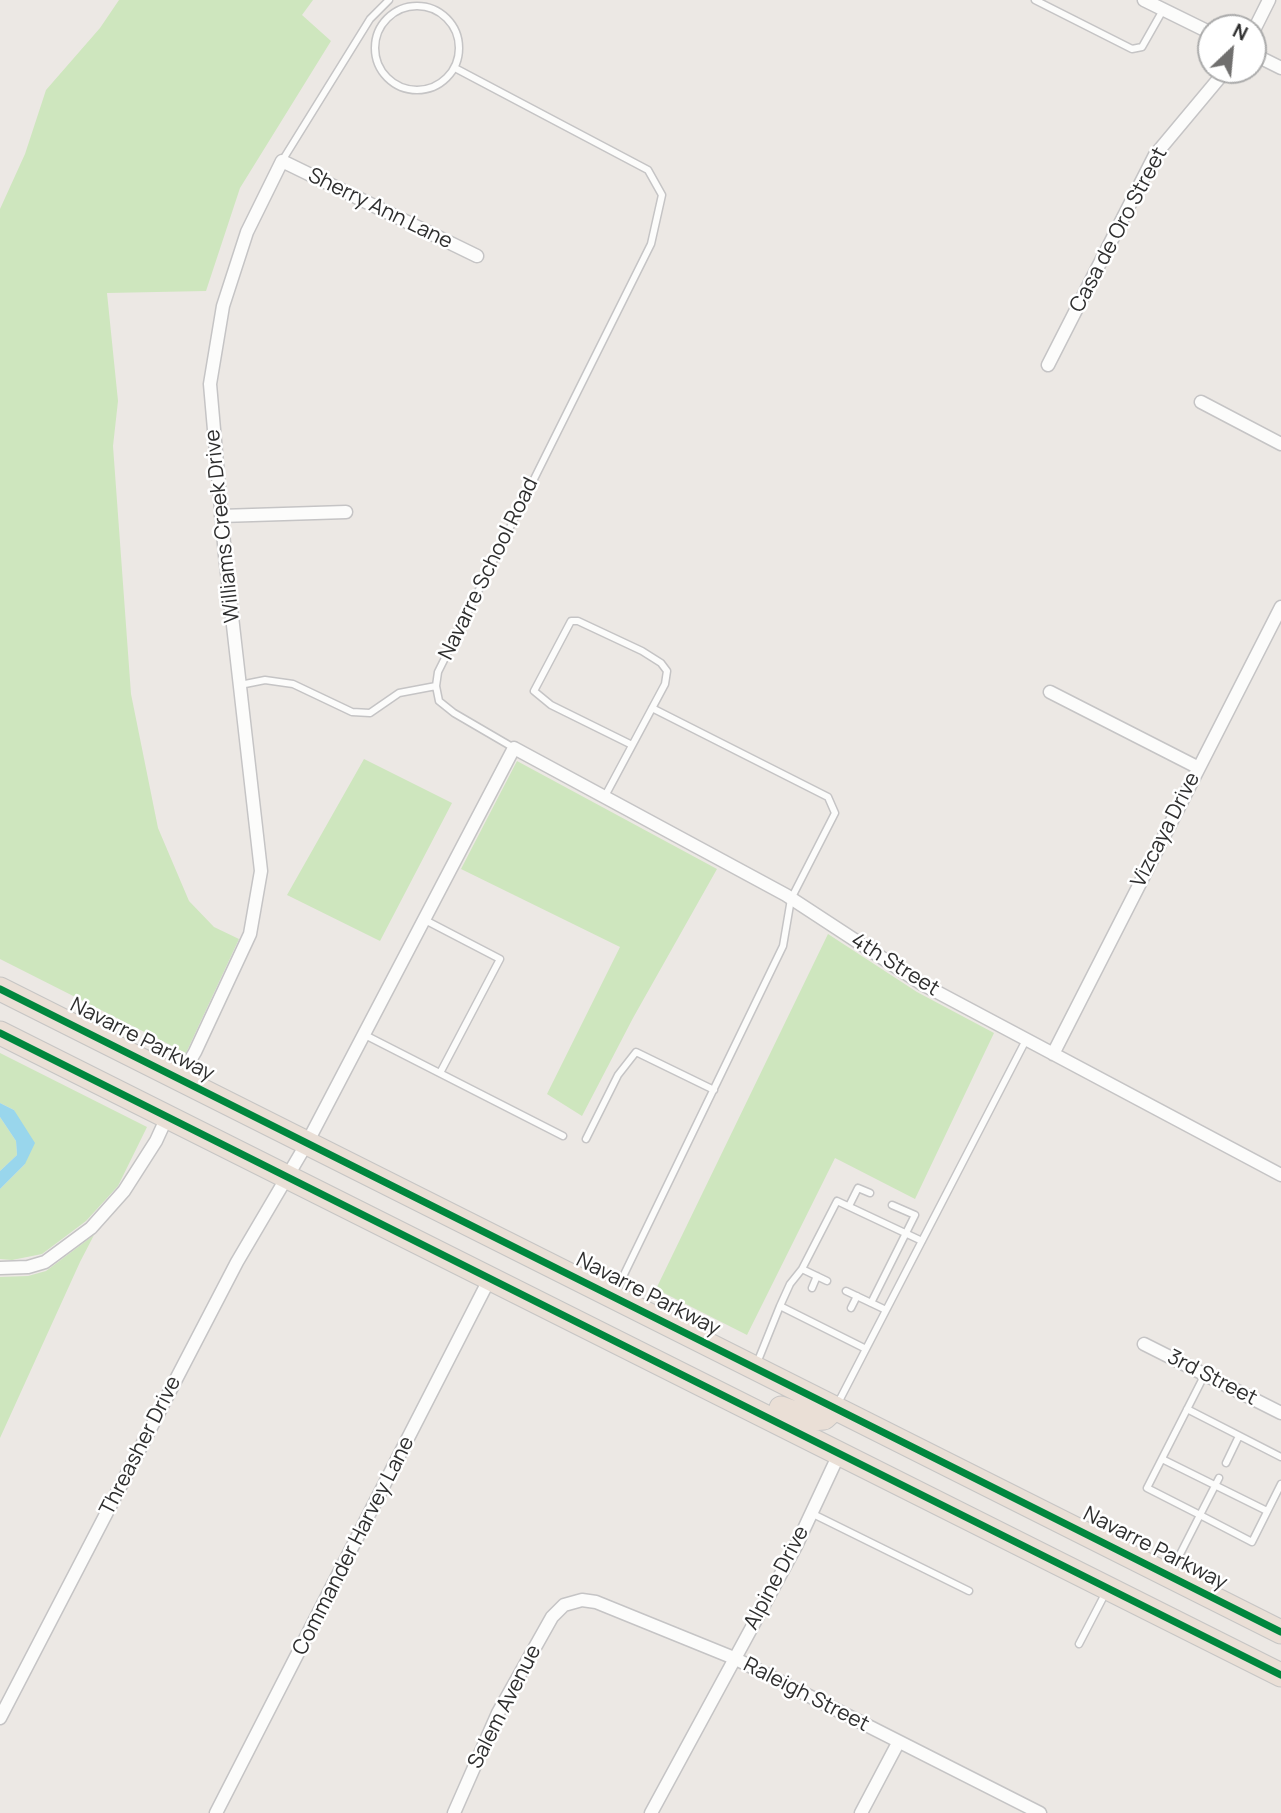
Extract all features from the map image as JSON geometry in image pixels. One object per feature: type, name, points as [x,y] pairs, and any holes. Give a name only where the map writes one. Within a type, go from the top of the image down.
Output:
[{"type":"highway","name":"Navarre Parkway","points":[[0,989],[1281,1632]]},
{"type":"highway","points":[[0,1033],[1281,1675]]},
{"type":"highway","points":[[599,1332],[629,1333],[794,1415],[824,1418],[835,1408]]},
{"type":"highway","points":[[840,1452],[855,1442],[870,1440],[1054,1530],[1077,1529]]},
{"type":"street","points":[[1144,0],[1197,26]]},
{"type":"street","name":"Casa de Oro Street","points":[[1048,365],[1155,155],[1214,84]]},
{"type":"street","name":"Sherry Ann Lane","points":[[282,162],[477,256]]},
{"type":"street","name":"Williams Creek Drive","points":[[179,1079],[195,1052],[250,934],[258,896],[258,841],[221,516],[210,384],[215,337],[247,232],[282,162]]},
{"type":"street","points":[[1200,402],[1281,444]]},
{"type":"street","points":[[221,516],[346,512]]},
{"type":"street","name":"Vizcaya Drive","points":[[1053,1054],[1197,767],[1281,607]]},
{"type":"street","points":[[1050,692],[1197,767]]},
{"type":"street","points":[[288,1177],[514,748]]},
{"type":"street","name":"4th Street","points":[[514,748],[791,899],[922,984],[1281,1175]]},
{"type":"street","points":[[0,1268],[28,1267],[45,1262],[91,1228],[124,1191],[156,1142],[167,1117]]},
{"type":"street","name":"Threasher Drive","points":[[0,1718],[237,1262],[288,1177]]},
{"type":"street","name":"Commander Harvey Lane","points":[[216,1813],[490,1278]]},
{"type":"street","name":"3rd Street","points":[[1144,1344],[1281,1413]]},
{"type":"street","name":"Alpine Drive","points":[[651,1813],[811,1513],[840,1452]]},
{"type":"street","name":"Raleigh Street","points":[[564,1605],[573,1600],[596,1602],[734,1658],[1040,1813]]},
{"type":"street","name":"Salem Avenue","points":[[454,1813],[498,1713],[552,1617],[564,1605]]},
{"type":"street","points":[[860,1813],[898,1743]]},
{"type":"lane","name":"Williams Creek Drive","points":[[282,162],[370,19],[388,0]]},
{"type":"lane","points":[[1035,0],[1132,49],[1142,47],[1163,10]]},
{"type":"lane","points":[[402,8],[431,8],[443,15],[453,26],[459,39],[455,68],[435,87],[409,90],[396,85],[386,77],[374,52],[380,26],[402,8]]},
{"type":"lane","points":[[370,19],[380,26]]},
{"type":"lane","name":"Navarre School Road","points":[[455,68],[648,170],[662,195],[657,226],[438,672],[436,685],[439,701],[454,713],[514,748]]},
{"type":"lane","points":[[604,798],[665,684],[667,671],[661,663],[578,621],[571,621],[566,625],[534,691],[551,705],[632,745]]},
{"type":"lane","points":[[240,685],[265,680],[293,684],[352,712],[370,713],[399,694],[436,685]]},
{"type":"lane","points":[[613,1297],[625,1267],[783,946],[791,899],[835,813],[828,797],[652,708]]},
{"type":"lane","points":[[425,920],[500,959],[440,1073]]},
{"type":"lane","points":[[365,1035],[563,1136]]},
{"type":"lane","points":[[835,1408],[1026,1040]]},
{"type":"lane","points":[[586,1139],[618,1076],[636,1052],[714,1090]]},
{"type":"lane","points":[[849,1206],[858,1188],[870,1193]]},
{"type":"lane","points":[[755,1367],[790,1284],[802,1269],[837,1200],[922,1241]]},
{"type":"lane","points":[[871,1303],[915,1215],[892,1205]]},
{"type":"lane","points":[[802,1269],[827,1281]]},
{"type":"lane","points":[[812,1288],[817,1276]]},
{"type":"lane","points":[[846,1291],[886,1310]]},
{"type":"lane","points":[[851,1308],[857,1296]]},
{"type":"lane","points":[[780,1306],[839,1331],[866,1349]]},
{"type":"lane","points":[[1205,1374],[1147,1488],[1252,1542],[1281,1484]]},
{"type":"lane","points":[[1187,1409],[1281,1457]]},
{"type":"lane","points":[[1226,1463],[1239,1436]]},
{"type":"lane","points":[[1162,1459],[1267,1511]]},
{"type":"lane","points":[[1169,1576],[1219,1478]]},
{"type":"lane","points":[[811,1513],[969,1591]]},
{"type":"lane","points":[[1079,1644],[1108,1588]]},
{"type":"green space","points":[[119,0],[313,0],[302,15],[331,41],[240,188],[206,291],[107,293],[118,401],[113,446],[131,694],[158,828],[189,901],[214,927],[239,939],[186,1053],[0,959],[0,209],[25,154],[46,90],[100,28]]},
{"type":"green space","points":[[364,759],[452,803],[380,941],[287,895]]},
{"type":"green space","points":[[517,761],[717,869],[633,1018],[582,1116],[547,1094],[620,947],[461,869]]},
{"type":"green space","points":[[828,934],[917,992],[994,1033],[915,1199],[835,1158],[747,1335],[656,1289]]},
{"type":"green space","points":[[0,1053],[147,1127],[118,1186],[86,1221],[42,1254],[12,1260],[0,1259],[0,1189],[25,1164],[14,1110],[0,1103]]},
{"type":"green space","points":[[0,1117],[16,1141],[17,1155],[0,1171]]},
{"type":"green space","points":[[94,1235],[0,1438],[0,1277],[28,1276],[46,1271]]},
{"type":"water","points":[[0,1103],[14,1110],[35,1143],[25,1164],[0,1189],[0,1171],[17,1155],[16,1141],[0,1117]]},
{"type":"cycle path","points":[[0,989],[1281,1632]]},
{"type":"cycle path","points":[[0,1033],[1281,1675]]}]
